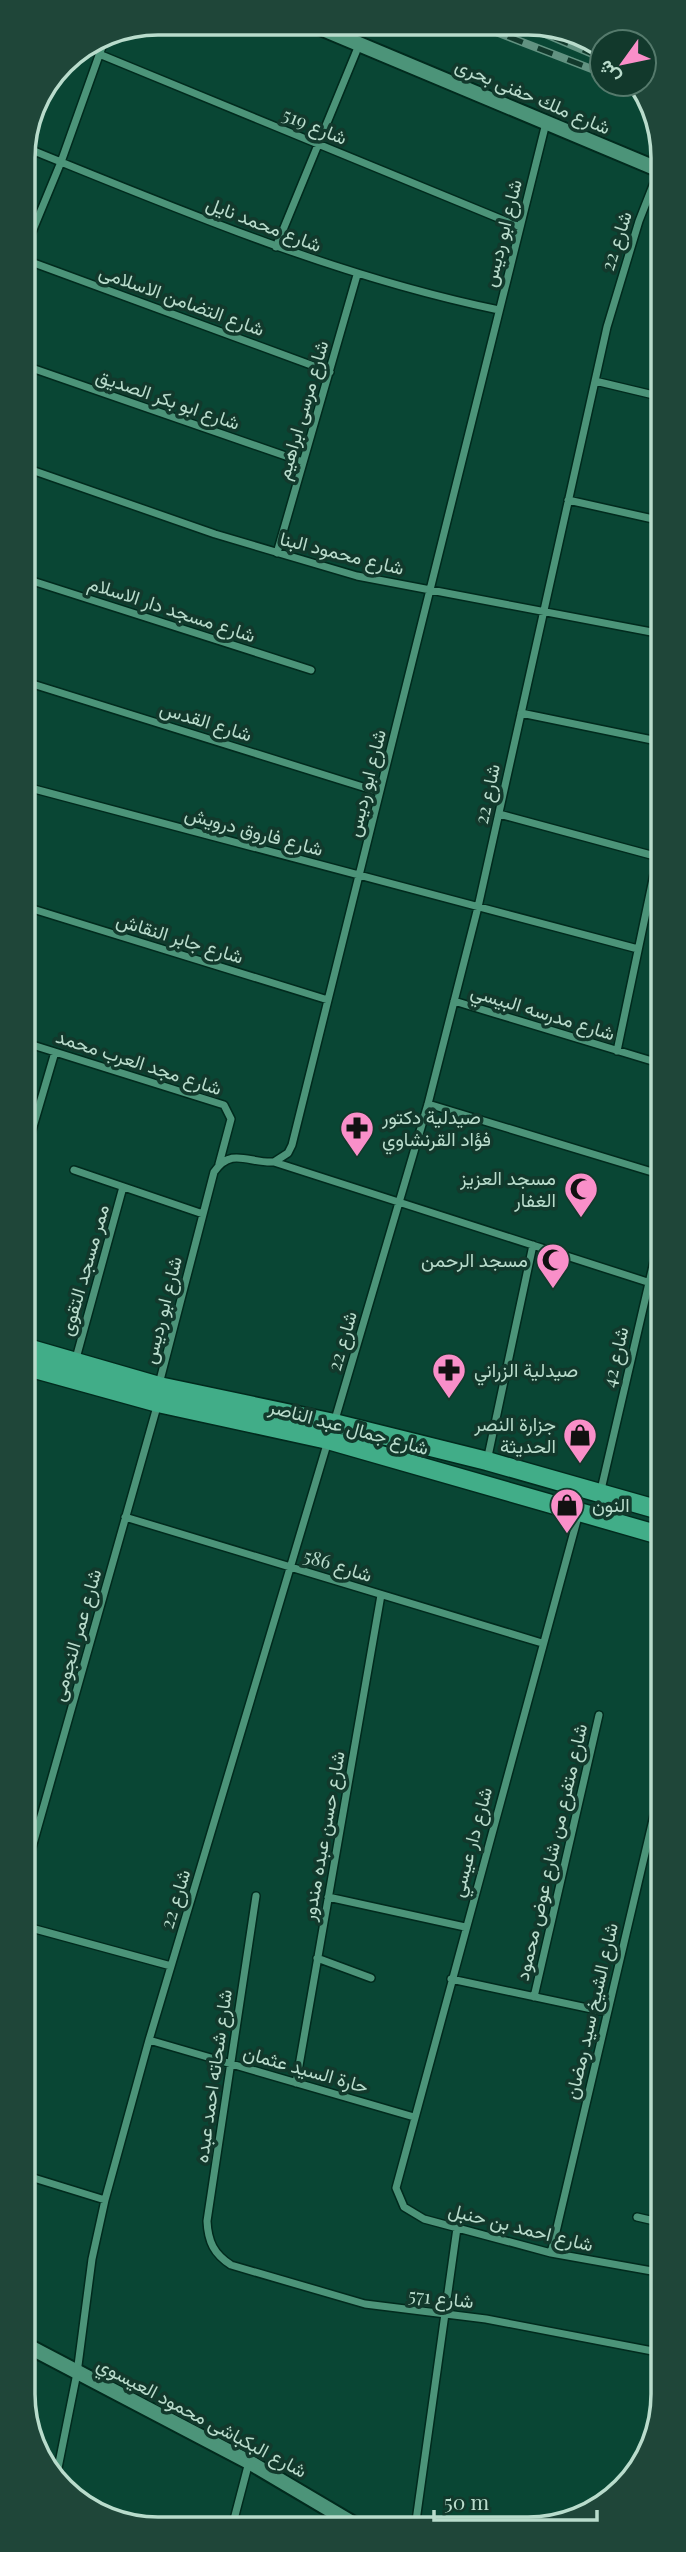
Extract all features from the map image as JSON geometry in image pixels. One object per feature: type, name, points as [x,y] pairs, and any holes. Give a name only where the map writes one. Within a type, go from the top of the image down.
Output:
[{"type":"main road","name":"شارع جمال عبد الناصر","points":[[35,1350],[75,1362],[159,1395]]},
{"type":"main road","name":"شارع جمال عبد الناصر","points":[[35,1369],[331,1432],[486,1461],[651,1508]]},
{"type":"main road","name":"شارع جمال عبد الناصر","points":[[331,1432],[580,1513],[651,1533]]},
{"type":"street","name":"شارع ملك حفنى بحرى","points":[[337,35],[651,166]]},
{"type":"street","points":[[276,247],[359,44]]},
{"type":"street","points":[[35,226],[101,50]]},
{"type":"street","name":"شارع 519","points":[[99,54],[520,227]]},
{"type":"street","name":"شارع ابو رديس","points":[[274,1162],[288,1153],[292,1145],[546,123]]},
{"type":"street","name":"شارع محمد نايل","points":[[35,151],[276,247],[357,275],[499,310]]},
{"type":"street","name":"شارع 22","points":[[58,2466],[77,2372],[92,2259],[105,2200],[149,2040],[292,1568],[428,1104],[478,907],[621,273],[651,196]]},
{"type":"street","name":"شارع التضامن الاسلامى","points":[[35,261],[330,372]]},
{"type":"street","name":"شارع مرسى ابراهيم","points":[[277,553],[357,275]]},
{"type":"street","name":"شارع ابو بكر الصديق","points":[[35,369],[303,462]]},
{"type":"street","points":[[595,381],[651,394]]},
{"type":"street","name":"شارع محمود البنا","points":[[35,471],[277,553],[357,576],[651,632]]},
{"type":"street","points":[[568,500],[651,519]]},
{"type":"street","name":"شارع مسجد دار الاسلام","points":[[35,583],[311,670]]},
{"type":"street","name":"شارع القدس","points":[[35,685],[379,792]]},
{"type":"street","points":[[521,713],[651,741]]},
{"type":"street","name":"شارع فاروق درويش","points":[[35,789],[638,950]]},
{"type":"street","points":[[499,814],[651,855]]},
{"type":"street","points":[[617,1051],[651,895]]},
{"type":"street","name":"شارع جابر النقاش","points":[[35,910],[328,1000]]},
{"type":"street","name":"شارع مدرسه البيسي","points":[[454,1001],[651,1061]]},
{"type":"street","name":"شارع مجد العرب محمد","points":[[35,1046],[224,1105],[231,1119],[219,1165]]},
{"type":"street","points":[[35,1118],[55,1052]]},
{"type":"street","points":[[428,1104],[651,1171]]},
{"type":"street","points":[[219,1165],[226,1159],[244,1156],[274,1162],[649,1283]]},
{"type":"street","name":"شارع ابو رديس","points":[[159,1395],[211,1180],[219,1165]]},
{"type":"street","points":[[74,1170],[203,1214]]},
{"type":"street","name":"ممر مسجد التقوى","points":[[75,1362],[123,1187]]},
{"type":"street","points":[[486,1461],[533,1245]]},
{"type":"street","name":"شارع 42","points":[[600,1495],[651,1275]]},
{"type":"street","name":"شارع عمر النجومى","points":[[35,1837],[159,1395]]},
{"type":"street","name":"شارع دار عيسي","points":[[397,2181],[542,1643],[580,1513]]},
{"type":"street","name":"شارع 586","points":[[125,1517],[542,1643]]},
{"type":"street","name":"شارع حسن عبده مندور","points":[[296,2083],[381,1595]]},
{"type":"street","name":"شارع متفرع من شارع عوض محمود","points":[[534,1997],[599,1715]]},
{"type":"street","name":"شارع الشيخ سيد رمضان","points":[[551,2253],[651,1826]]},
{"type":"street","name":"شارع شحاته احمد عبده","points":[[220,2258],[212,2247],[208,2221],[256,1896]]},
{"type":"street","points":[[328,1897],[465,1927]]},
{"type":"street","points":[[35,1929],[171,1966]]},
{"type":"street","points":[[317,1958],[371,1978]]},
{"type":"street","points":[[451,1979],[606,2012]]},
{"type":"street","name":"حارة السيد عثمان","points":[[149,2040],[414,2117]]},
{"type":"street","points":[[35,2178],[105,2200]]},
{"type":"street","name":"شارع احمد بن حنبل","points":[[397,2181],[397,2195],[413,2215],[551,2253],[651,2271]]},
{"type":"street","points":[[637,2217],[651,2220]]},
{"type":"street","points":[[417,2517],[457,2228]]},
{"type":"street","name":"شارع 571","points":[[220,2258],[231,2265],[343,2299],[387,2308],[445,2314],[651,2351]]},
{"type":"street","name":"شارع البكباشى محمود العيسوي","points":[[35,2350],[249,2462],[342,2517]]},
{"type":"street","points":[[235,2517],[249,2462]]},
{"type":"railway","points":[[504,35],[588,68]]},
{"type":"railway","points":[[554,38],[588,52]]},
{"type":"place","name":"صيدلية دكتور فؤاد القرنشاوي","points":[[357,1158]]},
{"type":"place","name":"مسجد العزيز الغفار","points":[[581,1219]]},
{"type":"place","name":"مسجد الرحمن","points":[[553,1290]]},
{"type":"place","name":"صيدلية الزراني","points":[[449,1400]]},
{"type":"place","name":"جزارة النصر الحديثة","points":[[580,1465]]},
{"type":"place","name":"النون","points":[[567,1535]]}]
